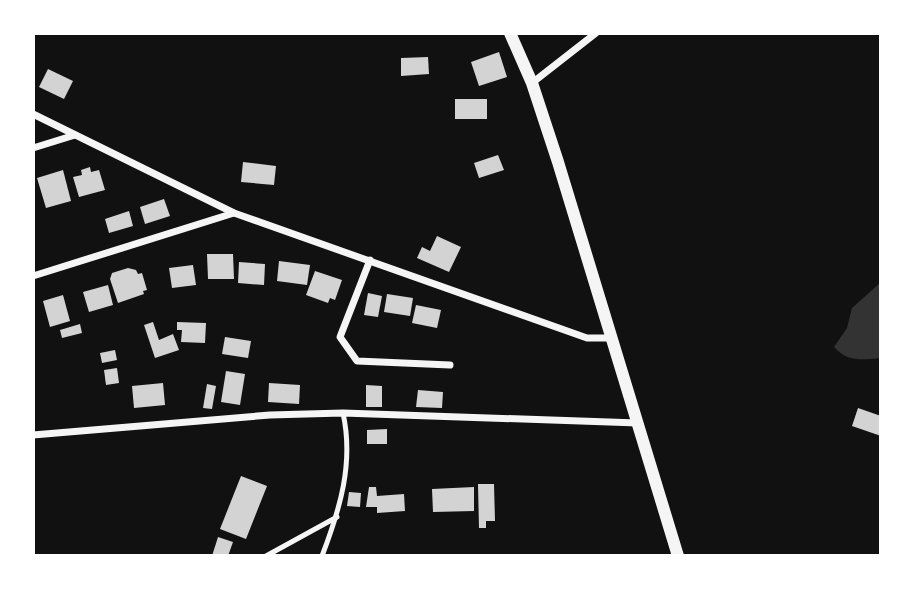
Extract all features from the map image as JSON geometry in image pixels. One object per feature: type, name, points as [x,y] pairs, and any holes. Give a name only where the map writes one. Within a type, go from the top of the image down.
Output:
[{"type":"street","points":[[510,33],[532,83],[678,556]]},
{"type":"street","points":[[532,83],[596,33]]},
{"type":"street","points":[[33,114],[234,213],[587,338],[611,338]]},
{"type":"street","points":[[33,148],[76,135]]},
{"type":"street","points":[[33,275],[234,213]]},
{"type":"street","points":[[370,260],[340,337],[357,361],[450,365]]},
{"type":"street","points":[[33,435],[270,415],[343,413],[639,423]]},
{"type":"lane","points":[[322,556],[337,517],[350,444],[343,413]]},
{"type":"lane","points":[[266,556],[337,517]]},
{"type":"shaded area","points":[[881,282],[881,358],[850,358],[834,347],[847,328],[852,308]]},
{"type":"building","points":[[499,52],[507,77],[479,86],[471,62]]},
{"type":"building","points":[[428,57],[429,74],[401,76],[401,58]]},
{"type":"building","points":[[48,69],[73,81],[64,99],[39,87]]},
{"type":"building","points":[[455,99],[487,99],[487,119],[455,119]]},
{"type":"building","points":[[498,155],[504,170],[479,178],[474,163]]},
{"type":"building","points":[[243,162],[276,166],[274,185],[241,182]]},
{"type":"building","points":[[90,167],[91,172],[99,170],[105,190],[79,197],[73,177],[82,175],[81,170]]},
{"type":"building","points":[[63,170],[71,201],[46,208],[37,178]]},
{"type":"building","points":[[164,199],[170,216],[145,224],[140,207]]},
{"type":"building","points":[[129,211],[133,226],[109,233],[105,219]]},
{"type":"building","points":[[437,236],[461,247],[449,272],[417,258],[422,247],[430,251]]},
{"type":"building","points":[[207,254],[233,254],[234,279],[208,279]]},
{"type":"building","points":[[279,261],[310,265],[307,285],[277,281]]},
{"type":"building","points":[[239,262],[265,264],[264,285],[238,283]]},
{"type":"building","points":[[193,265],[196,285],[172,288],[169,268]]},
{"type":"building","points":[[128,268],[136,270],[138,274],[142,273],[147,290],[143,291],[144,294],[118,303],[110,279],[112,273]]},
{"type":"building","points":[[315,271],[342,280],[335,300],[330,298],[328,303],[306,295]]},
{"type":"building","points":[[108,285],[113,305],[89,312],[83,292]]},
{"type":"building","points":[[368,293],[382,296],[378,317],[364,315]]},
{"type":"building","points":[[387,294],[413,298],[410,316],[384,312]]},
{"type":"building","points":[[63,295],[70,321],[50,327],[43,301]]},
{"type":"building","points":[[416,305],[441,310],[437,328],[412,323]]},
{"type":"building","points":[[153,322],[159,340],[173,334],[179,350],[155,358],[144,325]]},
{"type":"building","points":[[177,322],[206,323],[205,343],[181,342],[182,330],[177,330]]},
{"type":"building","points":[[80,324],[82,333],[62,338],[60,330]]},
{"type":"building","points":[[225,337],[251,341],[248,358],[222,354]]},
{"type":"building","points":[[115,350],[117,360],[102,363],[100,353]]},
{"type":"building","points":[[117,368],[119,383],[106,385],[104,370]]},
{"type":"building","points":[[226,371],[245,374],[240,405],[221,402]]},
{"type":"building","points":[[163,383],[165,405],[134,408],[132,386]]},
{"type":"building","points":[[269,383],[300,385],[299,404],[268,402]]},
{"type":"building","points":[[207,384],[216,386],[212,409],[203,408]]},
{"type":"building","points":[[366,385],[382,386],[382,407],[366,407]]},
{"type":"building","points":[[418,390],[443,392],[442,408],[416,407]]},
{"type":"building","points":[[858,408],[881,416],[881,436],[852,426]]},
{"type":"building","points":[[387,429],[387,444],[367,444],[367,430]]},
{"type":"building","points":[[241,476],[267,486],[246,539],[220,529]]},
{"type":"building","points":[[478,484],[494,484],[495,521],[486,521],[486,528],[479,528]]},
{"type":"building","points":[[369,487],[376,487],[377,496],[404,494],[405,511],[377,513],[377,507],[366,507]]},
{"type":"building","points":[[474,487],[474,511],[433,512],[432,489]]},
{"type":"building","points":[[349,492],[361,493],[360,507],[347,506]]},
{"type":"building","points":[[218,537],[233,542],[228,556],[212,556]]}]
